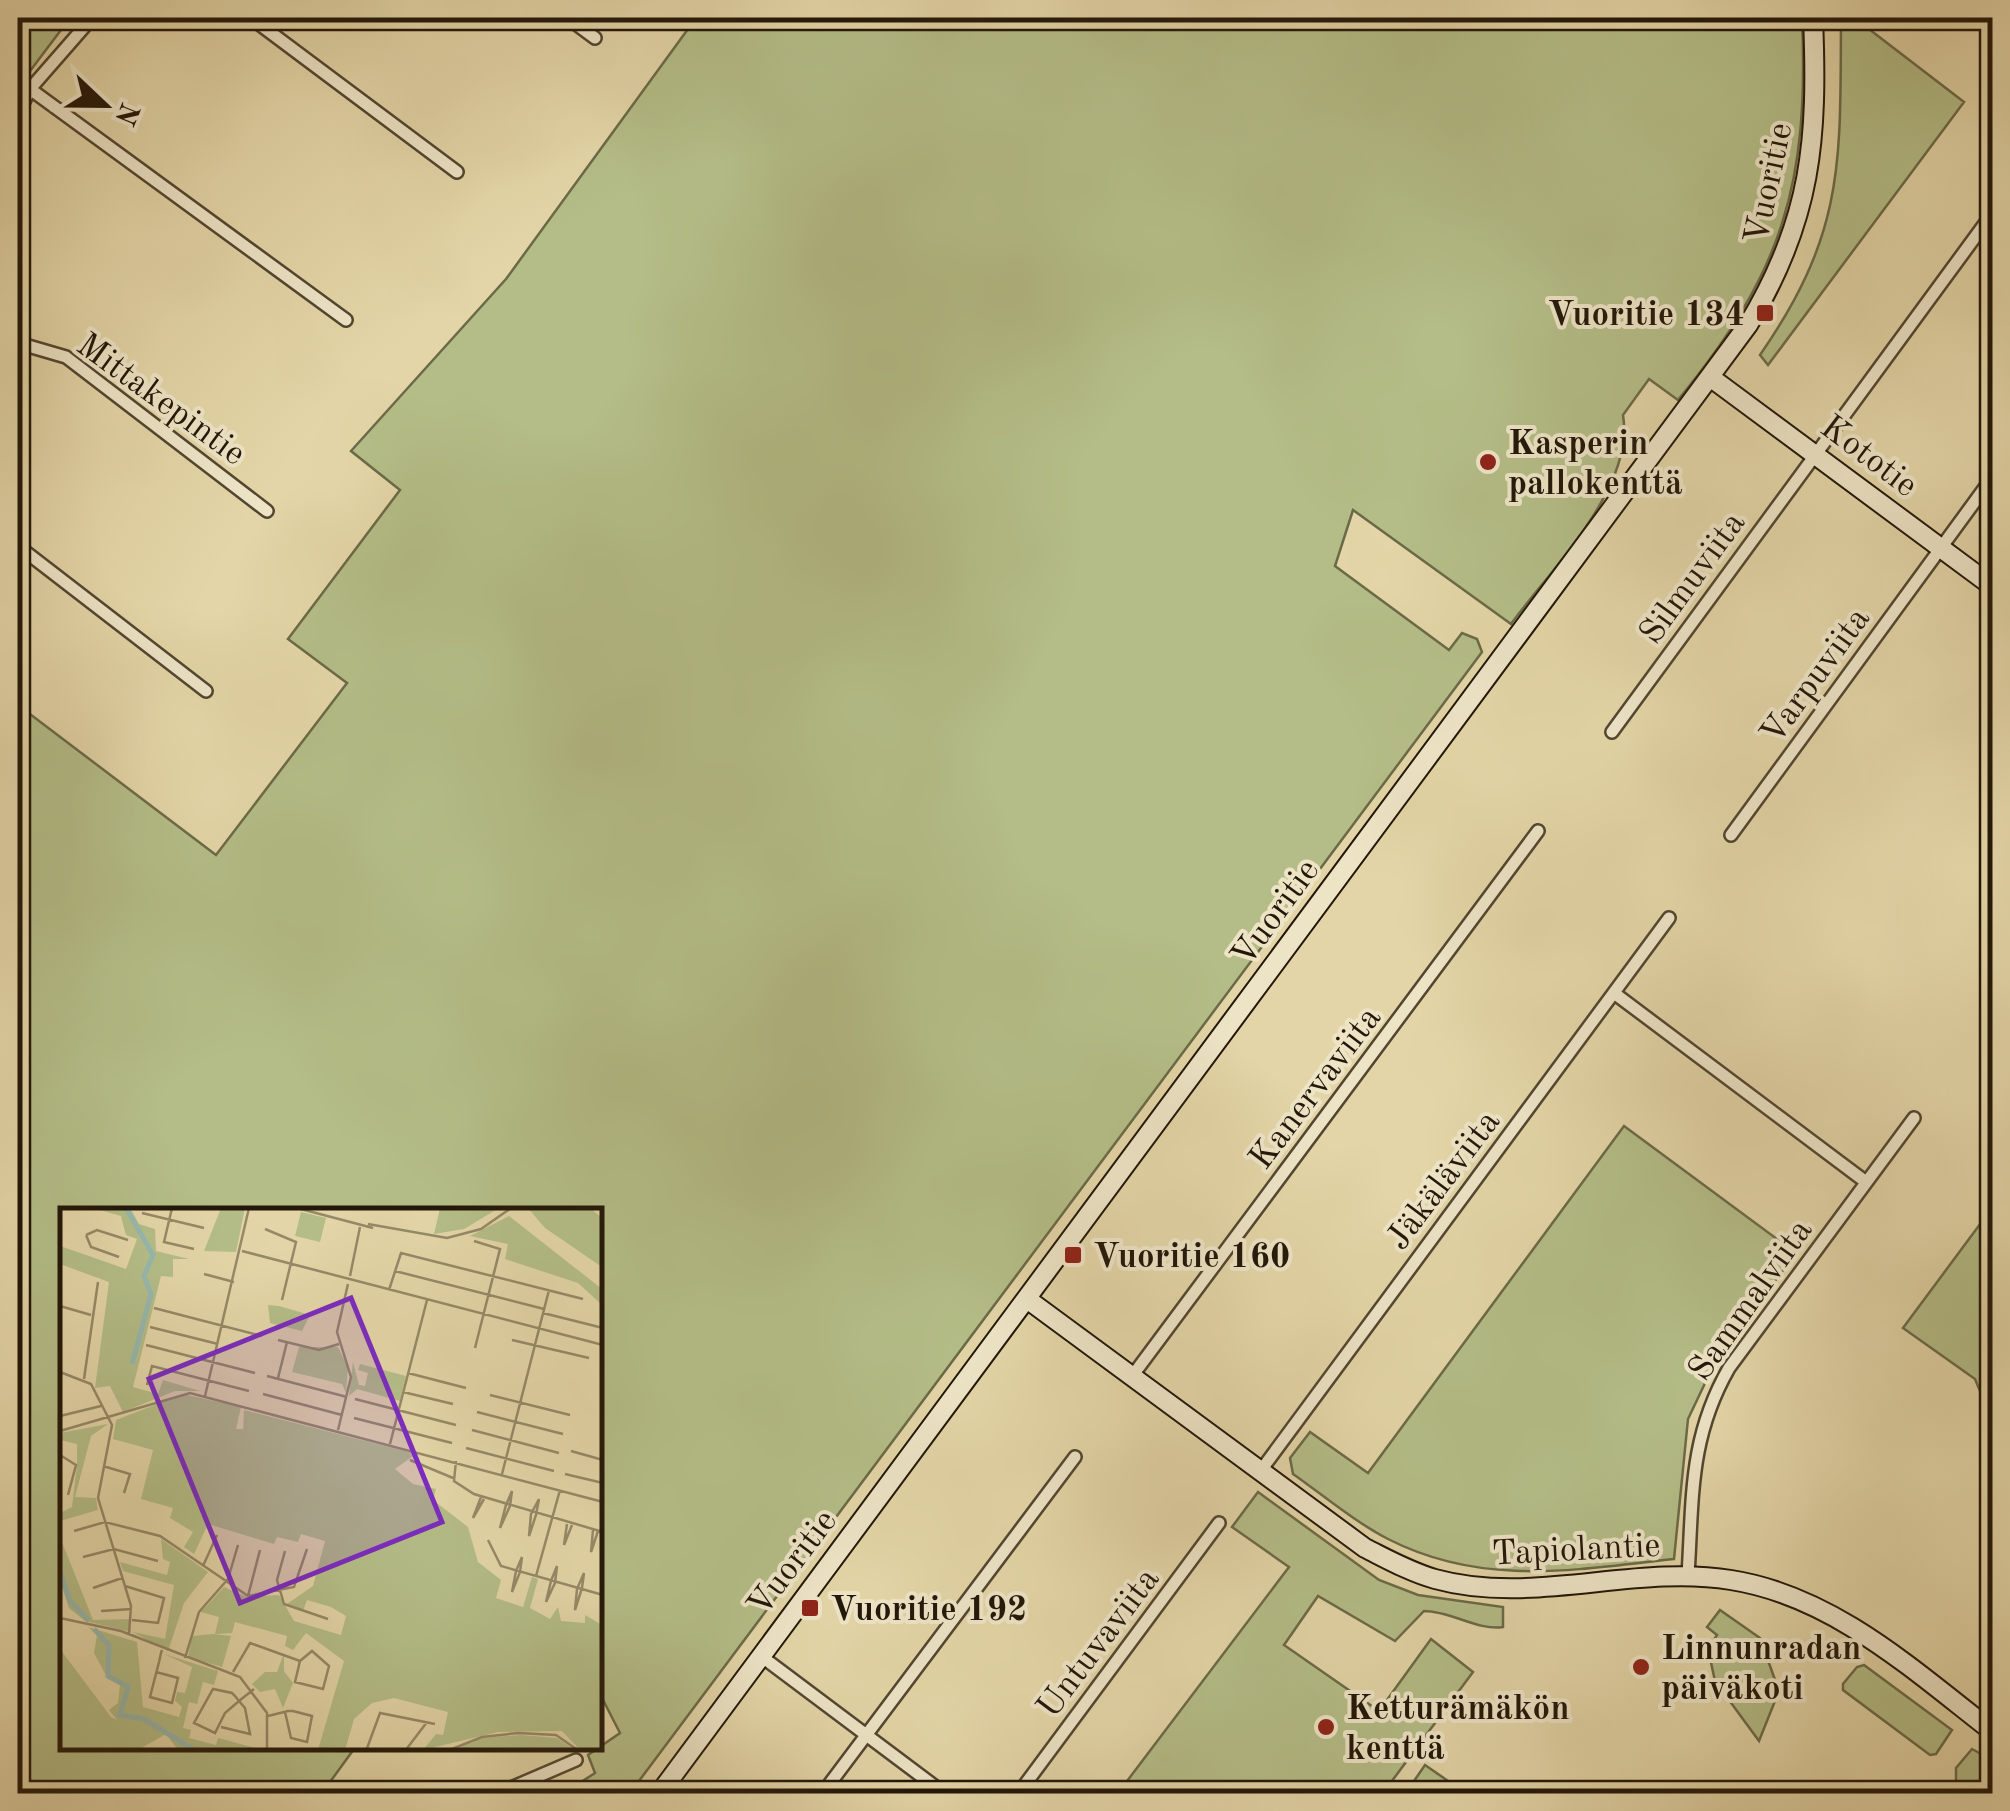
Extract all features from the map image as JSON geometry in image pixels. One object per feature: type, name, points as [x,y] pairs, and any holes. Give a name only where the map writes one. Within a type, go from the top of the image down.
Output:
[{"type":"street","points":[[18,114],[30,89],[92,18]]},
{"type":"street","points":[[252,18],[457,172]]},
{"type":"street","points":[[568,18],[595,38]]},
{"type":"street","name":"Vuoritie","points":[[659,1794],[1710,377],[1780,272],[1798,222],[1815,108],[1813,18]]},
{"type":"street","points":[[30,89],[346,320]]},
{"type":"street","name":"Silmuviita","points":[[1612,732],[1992,214]]},
{"type":"street","name":"Mittakepintie","points":[[18,343],[66,357],[268,511]]},
{"type":"street","name":"Kototie","points":[[1710,377],[1992,586]]},
{"type":"street","name":"Varpuviita","points":[[1731,834],[1992,478]]},
{"type":"street","points":[[18,546],[206,691]]},
{"type":"street","name":"Kanervaviita","points":[[1133,1375],[1538,831]]},
{"type":"street","name":"Jäkäläviita","points":[[1259,1472],[1669,918]]},
{"type":"street","points":[[1614,993],[1866,1182]]},
{"type":"street","name":"Sammalviita","points":[[1688,1575],[1698,1436],[1708,1404],[1728,1368],[1914,1118]]},
{"type":"street","name":"Tapiolantie","points":[[1027,1299],[1365,1548],[1435,1579],[1536,1588],[1688,1575],[1758,1585],[1822,1609],[1861,1632],[1992,1731]]},
{"type":"street","points":[[822,1794],[1075,1457]]},
{"type":"street","name":"Untuvaviita","points":[[1018,1794],[1219,1523]]},
{"type":"street","points":[[760,1656],[944,1794]]},
{"type":"street","points":[[496,1794],[576,1760]]},
{"type":"green space","points":[[18,18],[70,18],[18,87]]},
{"type":"green space","points":[[696,18],[1802,18],[1803,76],[1794,177],[1766,266],[1714,353],[1678,400],[1649,379],[1623,415],[1623,442],[1604,498],[1568,552],[1511,624],[1353,510],[1335,566],[1449,650],[1462,633],[1477,639],[1482,652],[630,1793],[564,1793],[595,1773],[588,1755],[602,1751],[602,1745],[620,1733],[602,1698],[602,1208],[60,1208],[60,1751],[353,1751],[322,1793],[18,1793],[18,705],[216,855],[347,683],[288,639],[400,490],[351,451],[506,279]]},
{"type":"green space","points":[[1841,18],[1871,18],[1865,26],[1964,102],[1768,365],[1760,355],[1809,270],[1832,194],[1838,155]]},
{"type":"green space","points":[[1624,1126],[1796,1253],[1717,1358],[1688,1419],[1674,1559],[1529,1571],[1458,1564],[1388,1539],[1293,1474],[1290,1458],[1310,1432],[1368,1473]]},
{"type":"green space","points":[[1992,1208],[1992,1420],[1975,1379],[1903,1328]]},
{"type":"green space","points":[[1258,1492],[1379,1580],[1418,1595],[1503,1607],[1503,1627],[1424,1611],[1395,1641],[1318,1596],[1284,1645],[1379,1711],[1431,1639],[1473,1672],[1383,1793],[1118,1793],[1289,1567],[1232,1527]]},
{"type":"green space","points":[[1720,1610],[1760,1638],[1779,1691],[1759,1741],[1715,1681],[1708,1649],[1717,1635],[1707,1627]]},
{"type":"green space","points":[[1864,1665],[1952,1730],[1936,1754],[1930,1755],[1843,1690],[1843,1684],[1857,1667]]},
{"type":"green space","points":[[1972,1749],[1992,1760],[1992,1793],[1969,1793],[1956,1780],[1956,1768]]},
{"type":"green space","points":[[1425,1765],[1451,1783],[1444,1793],[1427,1793],[1412,1784]]},
{"type":"place","name":"Vuoritie 134","points":[[1765,313]]},
{"type":"place","name":"Kasperin pallokenttä","points":[[1488,462]]},
{"type":"place","name":"Vuoritie 160","points":[[1073,1255]]},
{"type":"place","name":"Vuoritie 192","points":[[810,1608]]},
{"type":"place","name":"Linnunradan päiväkoti","points":[[1641,1667]]},
{"type":"place","name":"Ketturämäkön kenttä","points":[[1326,1727]]}]
